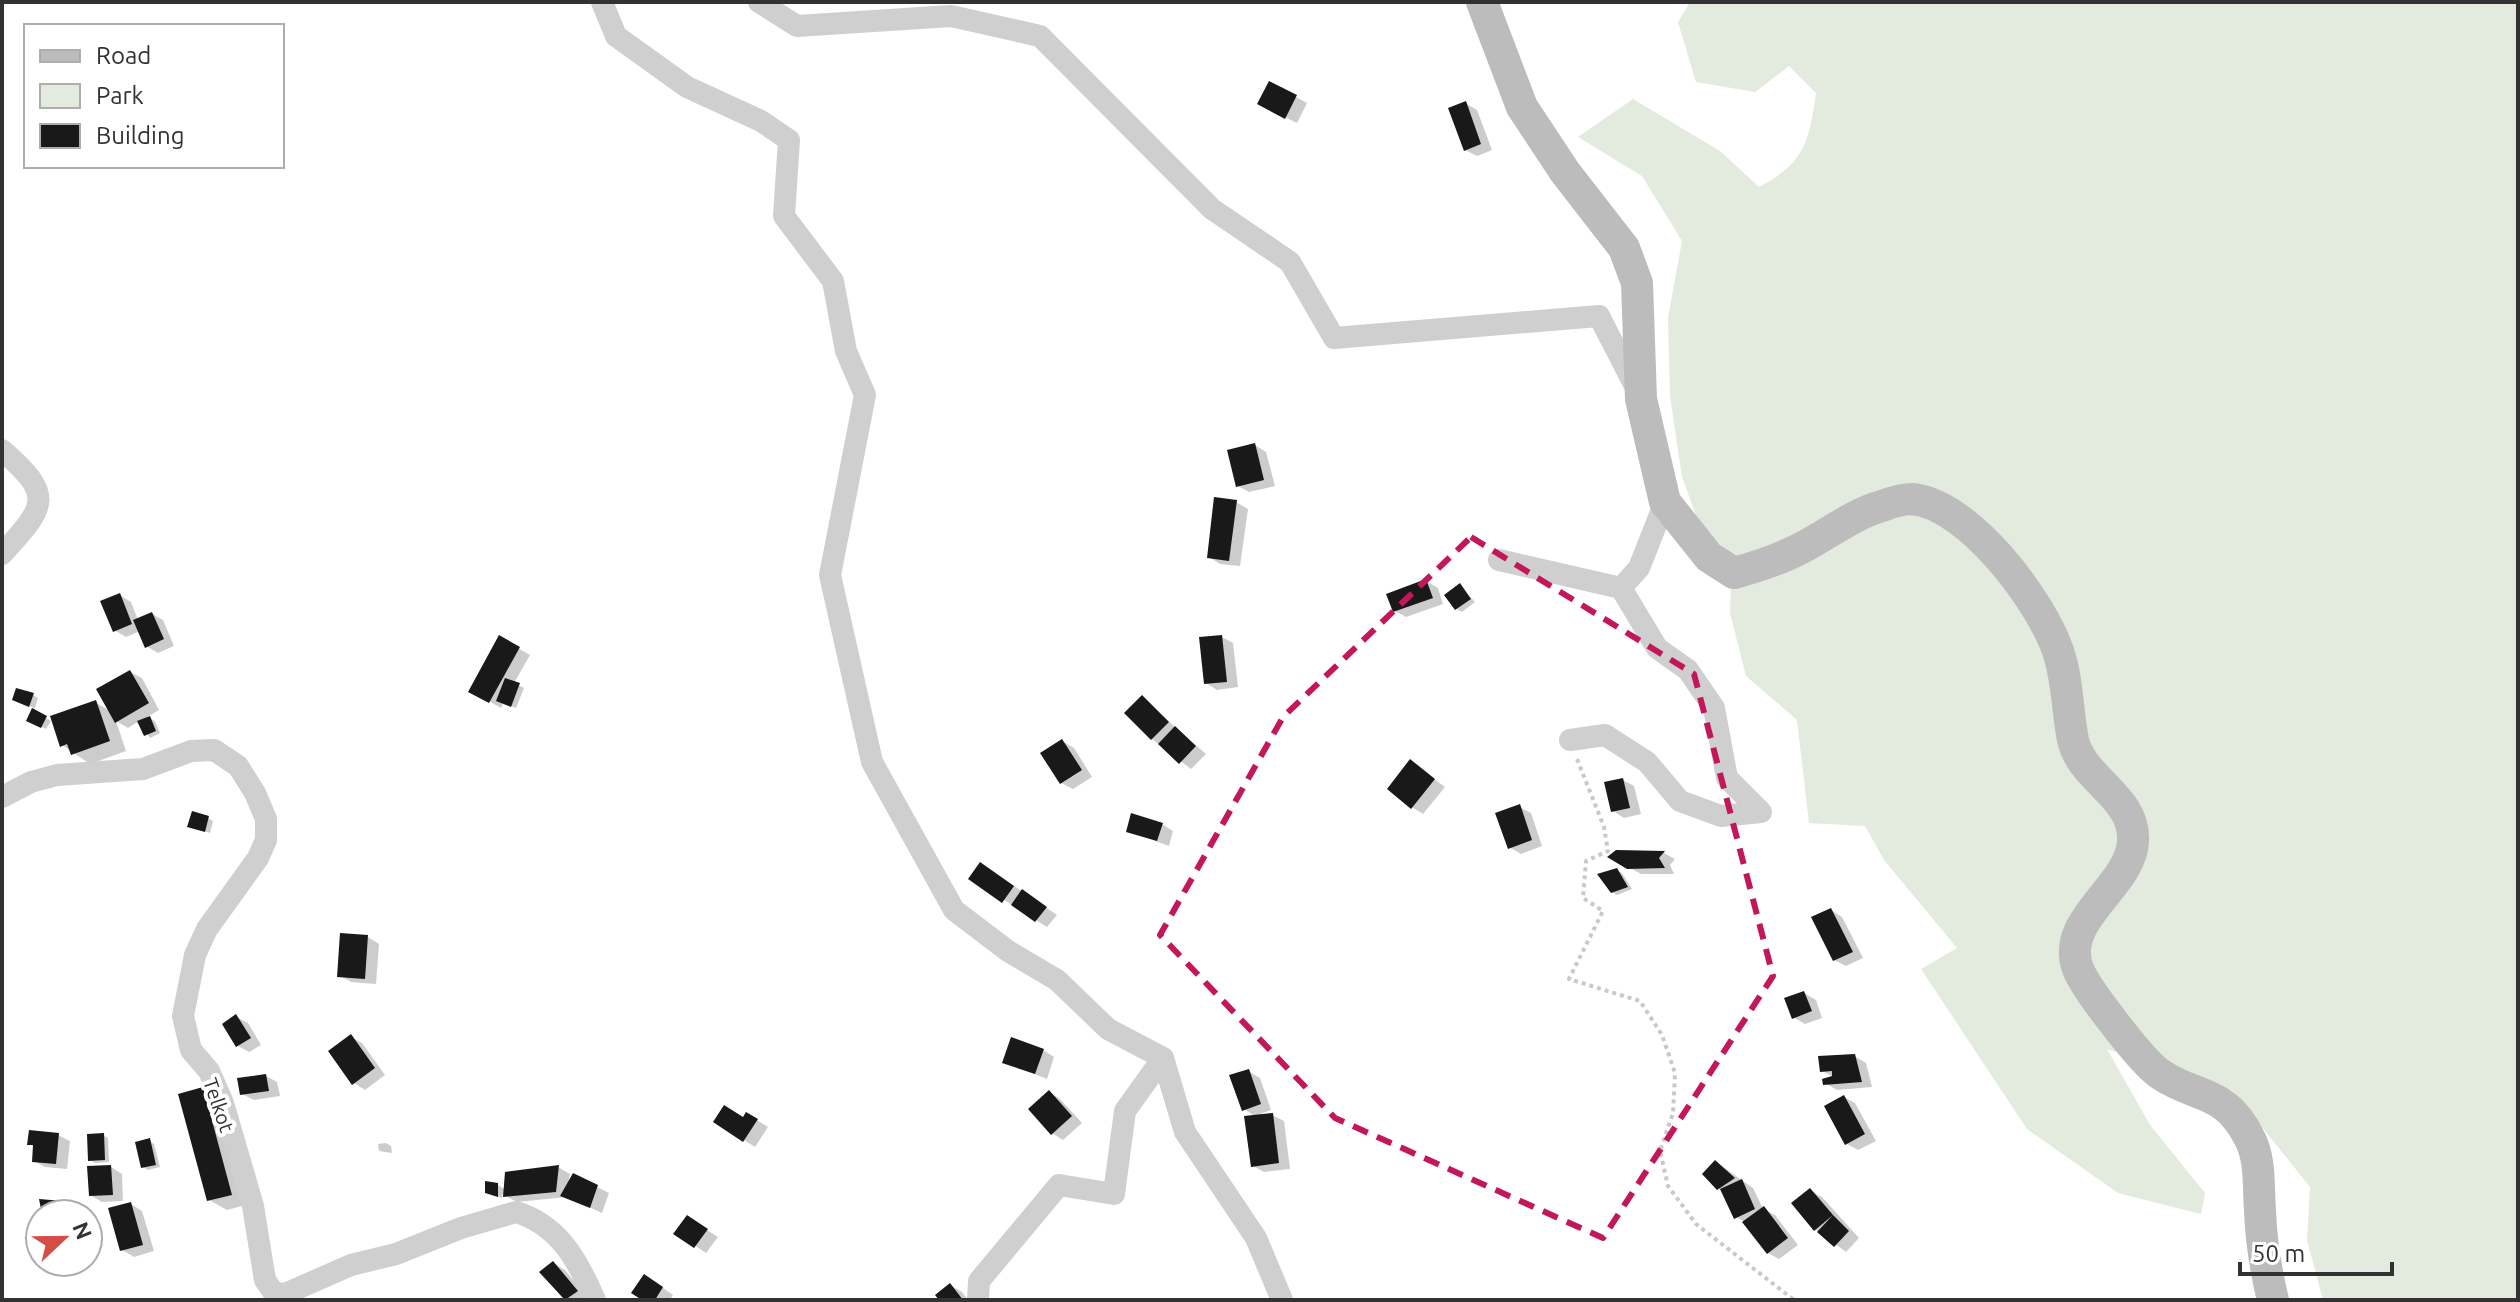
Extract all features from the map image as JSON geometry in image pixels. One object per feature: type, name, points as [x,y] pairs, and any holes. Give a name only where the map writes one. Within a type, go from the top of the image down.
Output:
[{"type":"street","points":[[602,2],[616,36],[687,87],[761,121],[789,140],[784,216],[833,281],[846,351],[865,395],[830,575],[872,762],[954,910],[1008,951],[1057,980],[1108,1029],[1163,1058],[1185,1132],[1256,1238],[1282,1300]]},
{"type":"street","points":[[759,2],[797,26],[951,16],[1040,36],[1212,209],[1290,262],[1334,338],[1599,316],[1641,399]]},
{"type":"street","points":[[1482,2],[1522,107],[1565,172],[1624,248],[1637,283],[1641,399],[1665,502],[1709,557],[1734,573],[1769,564],[1879,506],[1912,499],[1954,515],[2000,558],[2038,604],[2063,668],[2073,740],[2080,761],[2120,801],[2134,840],[2129,859],[2085,921],[2074,957],[2076,965],[2092,995],[2159,1074],[2212,1096],[2237,1117],[2251,1140],[2258,1164],[2260,1213],[2273,1300]]},
{"type":"street","points":[[2,450],[31,474],[39,490],[38,507],[31,522],[2,554]]},
{"type":"street","points":[[1621,588],[1639,568],[1665,502]]},
{"type":"street","points":[[1499,560],[1621,588],[1657,648],[1688,670],[1714,708],[1727,778],[1761,812],[1721,816],[1680,801],[1647,762],[1605,735],[1570,740]]},
{"type":"street","name":"Telkot","points":[[2,797],[31,782],[57,775],[143,769],[191,751],[214,750],[238,766],[255,793],[266,819],[266,840],[258,858],[201,942],[185,992],[183,1016],[191,1050],[209,1071],[223,1103],[253,1206],[265,1280],[274,1293],[285,1294],[351,1265],[396,1254],[461,1228],[516,1212],[548,1226],[564,1242],[595,1300]]},
{"type":"street","points":[[978,1300],[979,1281],[1059,1185],[1114,1194],[1125,1111],[1163,1058]]},
{"type":"path","points":[[1570,740],[1604,827],[1608,851],[1586,861],[1583,898],[1603,911],[1569,979],[1640,1001],[1662,1035],[1675,1073],[1673,1113],[1660,1151],[1668,1186],[1696,1224],[1794,1300]]},
{"type":"highlighted area","points":[[1471,537],[1694,674],[1773,976],[1603,1238],[1335,1118],[1160,935],[1283,717]]},
{"type":"green space","points":[[1690,2],[2518,2],[2518,1300],[2323,1300],[2307,1240],[2310,1187],[2233,1091],[2107,1049],[2150,1125],[2205,1193],[2201,1214],[2118,1193],[2027,1129],[1921,969],[1957,948],[1884,860],[1865,826],[1809,823],[1797,720],[1746,676],[1730,613],[1732,558],[1697,518],[1682,477],[1670,396],[1668,318],[1682,241],[1642,176],[1578,137],[1633,99],[1720,151],[1759,187],[1795,160],[1807,138],[1816,93],[1789,66],[1755,92],[1696,82],[1678,22]]},
{"type":"building","points":[[1269,81],[1297,95],[1285,119],[1257,104]]},
{"type":"building","points":[[1466,101],[1481,144],[1464,151],[1448,108]]},
{"type":"building","points":[[1255,443],[1264,480],[1236,487],[1227,450]]},
{"type":"building","points":[[1214,497],[1237,500],[1229,561],[1207,558]]},
{"type":"building","points":[[1426,579],[1433,598],[1393,612],[1386,594]]},
{"type":"building","points":[[1460,583],[1471,599],[1455,610],[1444,595]]},
{"type":"building","points":[[120,593],[132,624],[113,632],[100,601]]},
{"type":"building","points":[[152,612],[164,639],[145,648],[133,620]]},
{"type":"building","points":[[499,635],[520,647],[489,703],[468,692]]},
{"type":"building","points":[[1222,635],[1227,682],[1204,684],[1199,637]]},
{"type":"building","points":[[130,670],[149,703],[115,723],[96,689]]},
{"type":"building","points":[[505,678],[520,683],[511,707],[496,701]]},
{"type":"building","points":[[16,688],[34,693],[29,707],[12,700]]},
{"type":"building","points":[[1142,695],[1169,722],[1151,740],[1124,713]]},
{"type":"building","points":[[96,700],[110,741],[71,755],[67,744],[60,747],[50,716]]},
{"type":"building","points":[[32,708],[47,716],[41,728],[26,721]]},
{"type":"building","points":[[150,716],[156,731],[144,736],[137,721]]},
{"type":"building","points":[[1175,726],[1196,746],[1179,764],[1158,744]]},
{"type":"building","points":[[1062,739],[1082,770],[1060,784],[1040,753]]},
{"type":"building","points":[[1410,759],[1435,779],[1411,809],[1387,789]]},
{"type":"building","points":[[1623,778],[1630,808],[1611,812],[1604,782]]},
{"type":"building","points":[[1520,804],[1532,840],[1508,849],[1495,813]]},
{"type":"building","points":[[192,811],[209,816],[205,832],[187,827]]},
{"type":"building","points":[[1131,813],[1163,823],[1157,841],[1126,832]]},
{"type":"building","points":[[1616,850],[1665,851],[1659,858],[1665,868],[1627,869],[1607,857]]},
{"type":"building","points":[[980,862],[1014,886],[1002,903],[968,879]]},
{"type":"building","points":[[1617,868],[1628,887],[1611,893],[1597,874]]},
{"type":"building","points":[[1022,889],[1047,907],[1035,922],[1011,905]]},
{"type":"building","points":[[1831,908],[1853,952],[1833,961],[1811,917]]},
{"type":"building","points":[[340,933],[368,935],[365,979],[337,977]]},
{"type":"building","points":[[1804,991],[1812,1011],[1792,1019],[1784,998]]},
{"type":"building","points":[[236,1014],[251,1038],[236,1047],[222,1024]]},
{"type":"building","points":[[351,1034],[375,1068],[352,1085],[328,1051]]},
{"type":"building","points":[[1011,1037],[1044,1049],[1035,1074],[1002,1063]]},
{"type":"building","points":[[1855,1054],[1862,1082],[1823,1085],[1822,1079],[1832,1076],[1832,1071],[1820,1072],[1818,1056]]},
{"type":"building","points":[[1249,1069],[1261,1104],[1242,1111],[1229,1075]]},
{"type":"building","points":[[266,1074],[269,1091],[240,1095],[237,1078]]},
{"type":"building","points":[[203,1087],[232,1195],[207,1201],[178,1094]]},
{"type":"building","points":[[1049,1090],[1072,1116],[1051,1135],[1028,1109]]},
{"type":"building","points":[[1844,1095],[1865,1134],[1845,1145],[1824,1106]]},
{"type":"building","points":[[724,1105],[743,1117],[746,1112],[758,1119],[743,1142],[713,1122]]},
{"type":"building","points":[[1273,1113],[1279,1163],[1251,1167],[1244,1116]]},
{"type":"building","points":[[29,1130],[59,1133],[56,1164],[32,1162],[33,1145],[27,1145]]},
{"type":"building","points":[[104,1133],[105,1160],[88,1161],[87,1134]]},
{"type":"building","points":[[150,1138],[156,1165],[141,1168],[135,1142]]},
{"type":"building","points":[[1715,1160],[1735,1178],[1717,1190],[1702,1174]]},
{"type":"building","points":[[111,1165],[113,1195],[89,1196],[87,1166]]},
{"type":"building","points":[[559,1165],[556,1192],[503,1197],[505,1172]]},
{"type":"building","points":[[573,1173],[598,1185],[590,1208],[560,1196]]},
{"type":"building","points":[[1742,1179],[1755,1209],[1734,1219],[1720,1189]]},
{"type":"building","points":[[485,1181],[498,1183],[498,1197],[485,1193]]},
{"type":"building","points":[[1810,1188],[1833,1215],[1814,1231],[1791,1203]]},
{"type":"building","points":[[131,1202],[143,1245],[120,1251],[108,1208]]},
{"type":"building","points":[[1764,1206],[1788,1238],[1767,1254],[1742,1222]]},
{"type":"building","points":[[687,1215],[708,1229],[694,1248],[673,1234]]},
{"type":"building","points":[[1833,1215],[1849,1231],[1834,1247],[1817,1232]]},
{"type":"building","points":[[553,1261],[578,1291],[565,1300],[539,1272]]},
{"type":"building","points":[[644,1274],[663,1287],[655,1300],[642,1300],[631,1293]]},
{"type":"building","points":[[950,1283],[963,1300],[939,1300],[935,1295]]}]
